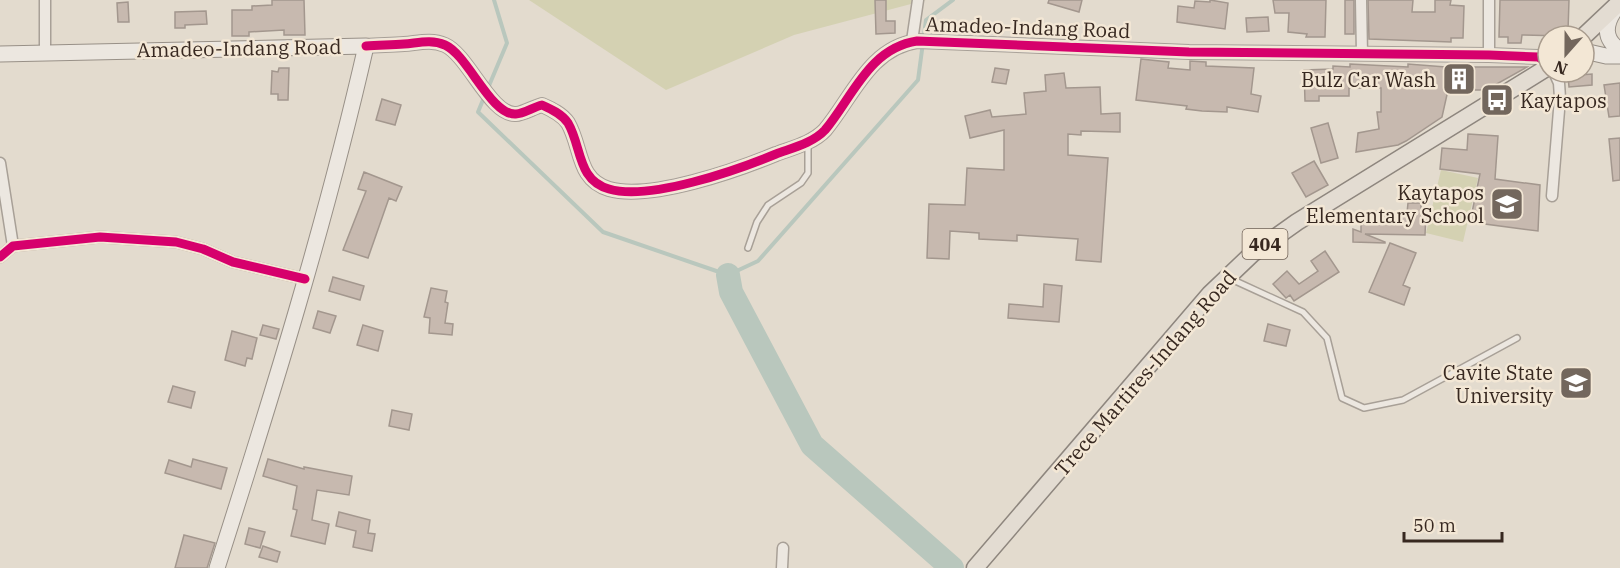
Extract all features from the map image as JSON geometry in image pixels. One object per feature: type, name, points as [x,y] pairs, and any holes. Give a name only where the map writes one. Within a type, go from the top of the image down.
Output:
[{"type":"main road","points":[[1596,25],[1620,2]]},
{"type":"main road","points":[[1620,2],[1610,17],[1606,32],[1612,44],[1620,50]]},
{"type":"main road","name":"Amadeo-Indang Road","points":[[0,54],[366,46]]},
{"type":"main road","points":[[217,568],[305,279],[349,120],[366,46]]},
{"type":"main road","points":[[1596,54],[1620,56]]},
{"type":"main road","name":"Trece Martires-Indang Road","points":[[975,568],[1227,277],[1252,254],[1281,232],[1536,73]]},
{"type":"street","points":[[45,0],[45,52]]},
{"type":"street","points":[[914,41],[918,0]]},
{"type":"street","points":[[1361,0],[1362,54]]},
{"type":"street","points":[[1489,55],[1490,0]]},
{"type":"street","name":"Amadeo-Indang Road","points":[[366,46],[428,41],[442,43],[459,54],[474,78],[496,104],[509,113],[518,114],[542,105],[555,112],[568,124],[584,171],[597,184],[609,189],[630,192],[703,179],[751,165],[808,142],[824,131],[866,70],[889,52],[914,41],[1189,52],[1536,57]]},
{"type":"street","points":[[1552,196],[1560,98],[1559,84]]},
{"type":"street","points":[[0,163],[13,246]]},
{"type":"street","points":[[0,257],[13,246],[100,237],[176,242],[203,249],[233,262],[305,279]]},
{"type":"street","points":[[782,568],[783,548]]},
{"type":"lane","points":[[748,248],[757,222],[768,206],[801,183],[808,173],[808,142]]},
{"type":"lane","points":[[1227,277],[1303,312],[1327,338],[1342,398],[1364,408],[1403,400],[1518,338]]},
{"type":"shaded area","points":[[529,0],[926,0],[794,35],[666,90]]},
{"type":"shaded area","points":[[1441,170],[1478,178],[1463,242],[1426,233]]},
{"type":"building","points":[[272,0],[304,0],[305,35],[284,35],[284,30],[249,32],[249,36],[232,36],[232,10],[252,10],[252,6],[272,5]]},
{"type":"building","points":[[875,0],[886,0],[886,21],[895,21],[895,33],[876,34]]},
{"type":"building","points":[[1049,0],[1082,0],[1079,12],[1048,3]]},
{"type":"building","points":[[1210,0],[1228,3],[1225,29],[1177,22],[1178,6],[1194,8],[1195,1],[1210,2]]},
{"type":"building","points":[[1273,0],[1326,0],[1325,37],[1306,37],[1307,34],[1288,32],[1289,13],[1275,13]]},
{"type":"building","points":[[1345,0],[1354,0],[1354,34],[1345,34]]},
{"type":"building","points":[[1368,0],[1413,0],[1412,12],[1435,12],[1435,0],[1451,0],[1450,5],[1464,6],[1463,38],[1451,38],[1451,42],[1369,39]]},
{"type":"building","points":[[1500,0],[1569,0],[1568,24],[1536,24],[1536,35],[1522,35],[1521,43],[1508,43],[1508,37],[1499,37]]},
{"type":"building","points":[[128,2],[129,22],[118,22],[117,3]]},
{"type":"building","points":[[206,11],[207,24],[175,28],[175,12]]},
{"type":"building","points":[[1268,17],[1269,31],[1247,32],[1246,18]]},
{"type":"building","points":[[1141,59],[1169,62],[1168,68],[1190,70],[1190,61],[1206,62],[1206,66],[1254,68],[1251,94],[1261,96],[1258,112],[1227,107],[1227,112],[1202,111],[1186,109],[1187,106],[1136,100]]},
{"type":"building","points":[[1350,64],[1408,67],[1408,64],[1446,67],[1527,67],[1486,90],[1448,90],[1442,117],[1398,145],[1356,152],[1358,133],[1379,129],[1377,112],[1381,112],[1381,88],[1349,88],[1349,96],[1319,96],[1319,101],[1305,101],[1304,70],[1333,69],[1333,66],[1350,67]]},
{"type":"building","points":[[279,68],[289,68],[288,100],[278,100],[278,94],[271,94],[272,71],[278,72]]},
{"type":"building","points":[[995,68],[1009,70],[1006,84],[992,82]]},
{"type":"building","points":[[1064,73],[1066,88],[1100,87],[1101,114],[1120,113],[1120,132],[1081,131],[1081,135],[1068,134],[1068,155],[1108,158],[1101,262],[1076,260],[1078,239],[1017,235],[1017,241],[979,239],[979,233],[950,231],[949,259],[927,258],[929,204],[965,205],[967,168],[1004,170],[1004,130],[970,138],[965,116],[990,110],[992,117],[1026,114],[1024,93],[1046,91],[1045,75]]},
{"type":"building","points":[[1620,83],[1620,116],[1609,117],[1604,85]]},
{"type":"building","points":[[1569,84],[1592,84],[1592,85],[1569,87]]},
{"type":"building","points":[[382,99],[401,105],[395,125],[376,120]]},
{"type":"building","points":[[1328,123],[1338,158],[1321,163],[1311,128]]},
{"type":"building","name":"Kaytapos Elementary School","points":[[1468,134],[1498,136],[1495,179],[1540,185],[1538,231],[1470,222],[1480,174],[1440,169],[1442,148],[1467,150]]},
{"type":"building","points":[[1620,138],[1620,180],[1613,181],[1609,139]]},
{"type":"building","points":[[1314,161],[1328,185],[1306,197],[1292,173]]},
{"type":"building","points":[[364,172],[402,187],[396,201],[389,198],[368,258],[343,250],[366,191],[358,189]]},
{"type":"building","points":[[1408,203],[1421,203],[1421,213],[1426,213],[1425,235],[1365,234],[1385,243],[1353,242],[1353,229],[1361,232],[1361,218],[1367,218],[1367,211],[1407,213]]},
{"type":"building","points":[[1390,243],[1416,253],[1403,285],[1410,288],[1404,305],[1369,292]]},
{"type":"building","points":[[1325,251],[1339,272],[1294,301],[1290,295],[1286,298],[1273,284],[1287,271],[1299,284],[1318,271],[1311,261]]},
{"type":"building","points":[[333,277],[364,286],[360,300],[329,291]]},
{"type":"building","points":[[1044,284],[1062,286],[1059,322],[1008,318],[1009,304],[1043,307]]},
{"type":"building","points":[[431,288],[447,291],[445,323],[453,324],[452,335],[429,333],[430,318],[424,317]]},
{"type":"building","points":[[318,311],[336,316],[330,333],[313,328]]},
{"type":"building","points":[[1268,324],[1290,330],[1286,346],[1264,341]]},
{"type":"building","points":[[263,325],[279,329],[276,339],[260,335]]},
{"type":"building","points":[[363,325],[383,331],[378,351],[357,345]]},
{"type":"building","points":[[232,331],[257,338],[252,359],[247,358],[245,366],[225,360]]},
{"type":"building","points":[[173,386],[195,392],[191,408],[168,402]]},
{"type":"building","points":[[392,410],[412,414],[409,430],[389,426]]},
{"type":"building","points":[[193,459],[227,468],[221,489],[165,473],[169,460],[191,467]]},
{"type":"building","points":[[268,459],[304,469],[304,467],[352,476],[349,495],[317,490],[312,520],[329,524],[325,544],[291,536],[297,510],[293,509],[297,486],[263,476]]},
{"type":"building","points":[[339,512],[370,520],[368,533],[375,534],[372,551],[353,547],[356,531],[336,526]]},
{"type":"building","points":[[249,528],[265,532],[260,548],[245,544]]},
{"type":"building","points":[[184,535],[215,543],[207,568],[175,568]]},
{"type":"building","points":[[263,546],[280,552],[277,562],[259,557]]},
{"type":"waterway","points":[[488,88],[507,43],[494,0]]},
{"type":"waterway","points":[[485,95],[478,112],[603,232],[728,275],[758,261],[918,80],[926,20],[953,0]]},
{"type":"waterway","points":[[728,275],[731,292],[812,445],[952,568]]},
{"type":"cycle path","points":[[366,46],[430,42],[445,45],[454,51],[489,96],[507,112],[519,114],[542,105],[563,117],[568,123],[582,162],[591,178],[599,185],[626,192],[647,191],[693,182],[739,168],[808,142],[825,130],[874,64],[886,53],[917,41],[1189,52],[1536,57]]},
{"type":"cycle path","points":[[0,257],[13,246],[100,237],[176,242],[203,249],[233,262],[305,279]]},
{"type":"place","name":"Bulz Car Wash","points":[[1459,79]]},
{"type":"place","name":"Kaytapos","points":[[1497,100]]},
{"type":"place","name":"Kaytapos Elementary School","points":[[1507,204]]},
{"type":"place","name":"Cavite State University","points":[[1576,383]]}]
